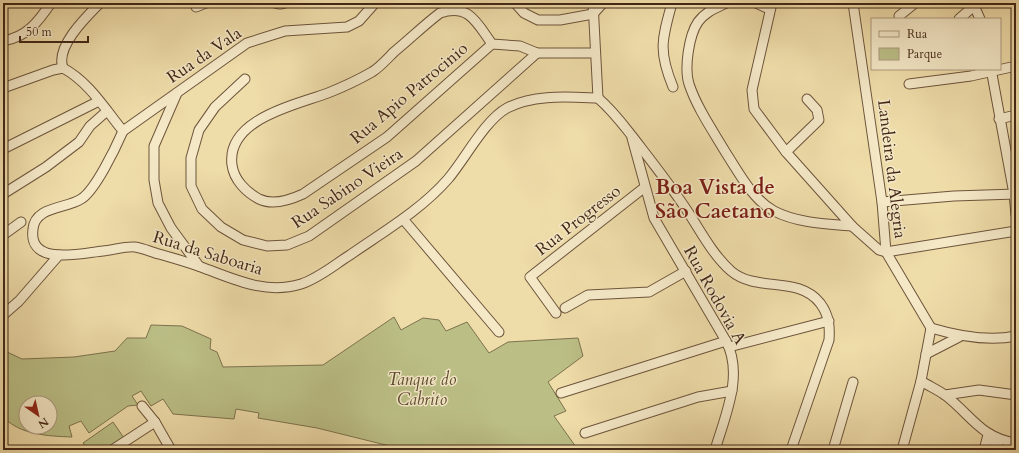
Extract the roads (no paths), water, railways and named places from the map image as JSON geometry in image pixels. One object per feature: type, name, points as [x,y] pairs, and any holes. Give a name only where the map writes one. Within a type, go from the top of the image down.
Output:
[{"type":"street","points":[[3,40],[21,35],[30,30],[37,24],[51,3]]},
{"type":"street","points":[[63,68],[62,54],[80,22],[100,3]]},
{"type":"street","points":[[196,7],[206,3]]},
{"type":"street","name":"Rua da Vala","points":[[123,131],[247,43],[285,31],[347,27],[359,21],[375,3]]},
{"type":"street","points":[[515,3],[524,13],[538,20],[560,20],[593,14],[603,3]]},
{"type":"street","points":[[593,3],[598,98],[617,115],[672,188],[713,250],[732,272],[746,280],[760,284],[804,290],[816,298],[826,310],[830,323],[829,340],[791,450]]},
{"type":"street","points":[[672,3],[665,28],[662,51],[666,70],[672,87]]},
{"type":"street","points":[[726,3],[711,10],[698,22],[690,44],[687,64],[689,83],[706,120],[738,172],[763,203],[774,211],[794,218],[820,223],[852,226]]},
{"type":"street","points":[[756,3],[770,6],[752,100],[754,109],[786,152],[852,226],[879,250],[886,252],[1016,231]]},
{"type":"street","name":"Landeira da Alegria","points":[[853,3],[882,202],[886,252],[931,328]]},
{"type":"street","points":[[899,16],[915,3]]},
{"type":"street","points":[[960,18],[974,4],[980,18]]},
{"type":"street","name":"Rua Apio Patrocinio","points":[[492,44],[473,17],[463,11],[451,9],[440,13],[373,71],[328,93],[274,112],[253,124],[237,139],[231,155],[233,170],[240,184],[251,195],[263,201],[278,202],[290,200],[303,194],[387,137],[492,44],[520,46],[537,53],[595,53]]},
{"type":"street","name":"Rua Sabino Vieira","points":[[245,79],[216,107],[199,130],[191,158],[191,186],[202,209],[221,227],[243,240],[267,246],[288,245],[310,236],[416,161],[537,53]]},
{"type":"street","points":[[862,63],[871,62]]},
{"type":"street","points":[[1001,68],[1016,66]]},
{"type":"street","points":[[4,88],[53,70],[63,68],[76,77],[99,101],[123,131]]},
{"type":"street","points":[[909,84],[972,76],[991,70],[999,119],[1012,157],[1016,216]]},
{"type":"street","points":[[178,91],[154,146],[154,180],[158,204],[171,228],[199,266]]},
{"type":"street","name":"Rua da Saboaria","points":[[123,131],[117,145],[85,197],[72,204],[43,214],[33,225],[32,238],[35,245],[45,254],[59,255],[135,247],[199,266],[260,287],[291,286],[313,280],[403,219],[444,183],[462,162],[490,122],[506,108],[531,100],[563,97],[598,98]]},
{"type":"street","points":[[786,152],[819,120],[817,110],[807,99]]},
{"type":"street","points":[[3,149],[99,101]]},
{"type":"street","points":[[3,194],[79,142],[90,126],[106,111]]},
{"type":"street","points":[[999,119],[1016,115]]},
{"type":"street","name":"Rua Rodovia A","points":[[632,136],[654,218],[728,344],[732,355],[732,391],[715,450]]},
{"type":"street","name":"Rua Progresso","points":[[556,313],[530,277],[645,187]]},
{"type":"street","points":[[882,202],[954,196],[1015,194]]},
{"type":"street","points":[[403,219],[499,332]]},
{"type":"street","points":[[3,235],[21,222]]},
{"type":"street","points":[[3,315],[18,301],[59,255]]},
{"type":"street","points":[[565,308],[588,295],[649,292],[686,271]]},
{"type":"street","points":[[560,393],[728,344],[830,323]]},
{"type":"street","points":[[902,450],[921,381],[931,328],[959,337],[997,338],[1016,336]]},
{"type":"street","points":[[926,354],[959,337]]},
{"type":"street","points":[[921,381],[945,395],[988,435],[1001,450]]},
{"type":"street","points":[[833,450],[853,382]]},
{"type":"street","points":[[945,395],[979,390],[1016,395]]},
{"type":"street","points":[[585,433],[698,397],[732,391]]},
{"type":"street","points":[[142,406],[155,422],[171,450]]},
{"type":"street","points":[[112,450],[155,422]]},
{"type":"street","points":[[988,435],[1016,443]]},
{"type":"street","points":[[984,450],[988,435]]},
{"type":"district","name":"Boa Vista de São Caetano","points":[[715,199]]},
{"type":"park label","name":"Tanque do Cabrito","points":[[422,389]]}]
